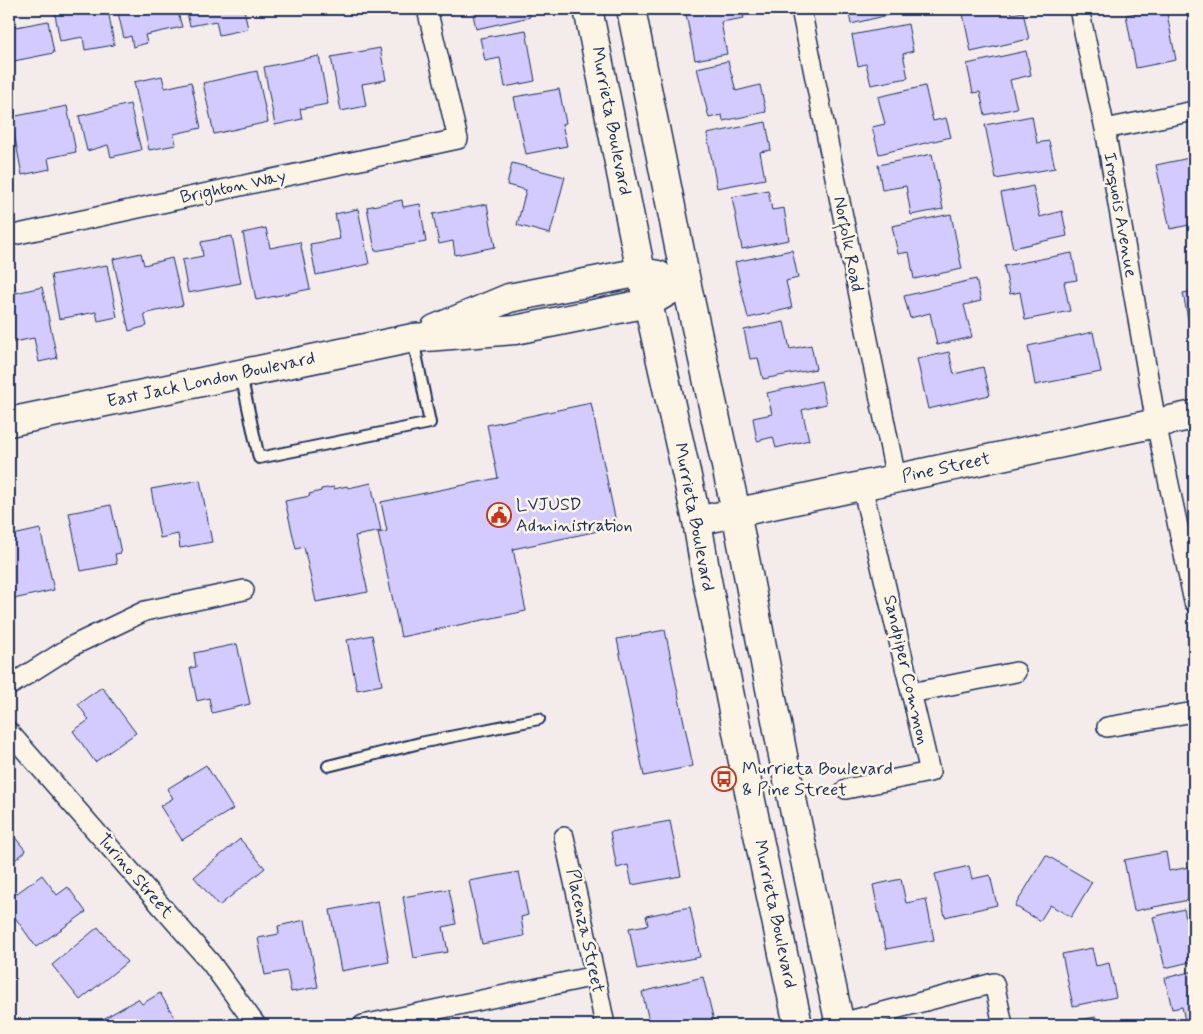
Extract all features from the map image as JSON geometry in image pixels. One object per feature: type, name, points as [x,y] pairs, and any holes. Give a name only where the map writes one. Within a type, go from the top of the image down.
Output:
[{"type":"main road","name":"Murrieta Boulevard","points":[[588,9],[641,272],[697,521],[746,777],[798,1025]]},
{"type":"main road","points":[[631,9],[686,281],[736,512],[838,1025]]},
{"type":"main road","name":"East Jack London Boulevard","points":[[413,338],[509,298],[641,272],[686,281]]},
{"type":"main road","name":"East Jack London Boulevard","points":[[9,422],[413,338],[515,330],[648,303],[686,281]]},
{"type":"main road","name":"Pine Street","points":[[697,521],[1194,415]]},
{"type":"street","name":"Brighton Way","points":[[9,236],[458,139],[427,9]]},
{"type":"street","name":"Norfolk Road","points":[[801,9],[896,478]]},
{"type":"street","name":"Iroquois Avenue","points":[[1079,9],[1105,129],[1156,423],[1194,602]]},
{"type":"street","points":[[1105,129],[1194,111]]},
{"type":"street","name":"Sandpiper Common","points":[[846,789],[930,772],[862,486]]},
{"type":"street","points":[[9,686],[72,646],[145,611],[244,590]]},
{"type":"street","points":[[912,693],[1016,672]]},
{"type":"street","points":[[1107,727],[1194,712]]},
{"type":"street","name":"Turino Street","points":[[9,732],[211,963],[256,1025]]},
{"type":"street","name":"Placenza Street","points":[[564,837],[605,1025]]},
{"type":"street","points":[[363,1025],[595,976]]},
{"type":"street","points":[[838,1025],[994,983],[1003,1025]]},
{"type":"lane","points":[[240,374],[259,458],[430,423],[413,338]]},
{"type":"lane","points":[[328,766],[420,743],[538,719]]},
{"type":"building","points":[[9,9],[12,9],[16,27],[48,21],[54,53],[9,62]]},
{"type":"building","points":[[54,9],[108,9],[114,45],[85,50],[83,37],[60,41]]},
{"type":"building","points":[[117,9],[177,9],[182,27],[145,35],[147,43],[133,47],[131,36],[124,38]]},
{"type":"building","points":[[186,9],[244,9],[248,29],[219,35],[216,21],[190,26]]},
{"type":"building","points":[[472,9],[528,9],[530,17],[476,29]]},
{"type":"building","points":[[685,9],[742,9],[744,18],[721,22],[727,54],[695,60]]},
{"type":"building","points":[[848,9],[909,9],[909,10],[851,24]]},
{"type":"building","points":[[962,9],[1011,9],[1012,14],[1023,12],[1029,39],[971,52]]},
{"type":"building","points":[[1166,9],[1176,60],[1136,68],[1126,15]]},
{"type":"building","points":[[908,24],[913,51],[903,54],[908,78],[871,85],[866,64],[858,66],[852,35]]},
{"type":"building","points":[[1191,29],[1194,29],[1194,45]]},
{"type":"building","points":[[526,30],[535,81],[505,87],[500,58],[485,61],[480,38]]},
{"type":"building","points":[[380,48],[386,80],[362,84],[366,106],[341,111],[331,57]]},
{"type":"building","points":[[1026,51],[1031,75],[1010,80],[1017,108],[985,115],[980,92],[973,93],[967,64]]},
{"type":"building","points":[[319,56],[328,104],[300,109],[302,119],[275,125],[264,67]]},
{"type":"building","points":[[728,61],[736,91],[760,85],[766,112],[723,121],[722,115],[709,118],[697,68]]},
{"type":"building","points":[[257,71],[268,122],[214,134],[203,83]]},
{"type":"building","points":[[162,76],[165,88],[191,82],[201,128],[174,134],[176,145],[149,150],[134,82]]},
{"type":"building","points":[[925,86],[933,121],[946,118],[951,137],[879,154],[872,127],[885,124],[878,97]]},
{"type":"building","points":[[559,89],[566,123],[562,124],[567,146],[526,154],[514,97]]},
{"type":"building","points":[[130,104],[141,150],[111,157],[108,145],[87,151],[79,116]]},
{"type":"building","points":[[67,106],[76,152],[48,158],[50,169],[22,175],[11,117]]},
{"type":"building","points":[[1032,116],[1037,143],[1049,141],[1055,168],[996,179],[985,125]]},
{"type":"building","points":[[766,122],[771,150],[760,152],[765,179],[717,188],[707,134]]},
{"type":"building","points":[[932,154],[943,209],[911,215],[906,186],[882,190],[878,165]]},
{"type":"building","points":[[1194,157],[1194,195],[1191,195],[1194,209],[1194,224],[1170,229],[1156,165]]},
{"type":"building","points":[[512,163],[565,177],[550,234],[517,225],[526,190],[507,185]]},
{"type":"building","points":[[9,166],[12,180],[9,181]]},
{"type":"building","points":[[1033,186],[1040,217],[1062,211],[1067,236],[1013,248],[1001,193]]},
{"type":"building","points":[[768,190],[772,210],[784,208],[789,240],[742,249],[732,197]]},
{"type":"building","points":[[402,200],[403,207],[420,204],[426,242],[375,251],[367,207]]},
{"type":"building","points":[[487,204],[495,247],[455,255],[453,241],[439,244],[433,214]]},
{"type":"building","points":[[358,209],[369,264],[316,275],[310,244],[340,239],[335,214]]},
{"type":"building","points":[[951,214],[962,269],[914,279],[909,252],[898,254],[892,226]]},
{"type":"building","points":[[266,228],[270,248],[300,242],[310,289],[256,300],[243,233]]},
{"type":"building","points":[[232,236],[241,283],[188,293],[182,260],[203,256],[201,242]]},
{"type":"building","points":[[792,250],[798,278],[786,281],[792,308],[748,318],[735,262]]},
{"type":"building","points":[[141,253],[144,265],[172,258],[183,305],[144,314],[147,326],[129,331],[113,259]]},
{"type":"building","points":[[1072,253],[1077,280],[1064,282],[1070,311],[1025,320],[1020,292],[1010,294],[1004,266]]},
{"type":"building","points":[[107,265],[117,317],[98,321],[96,312],[59,319],[51,275]]},
{"type":"building","points":[[976,279],[981,301],[964,305],[972,337],[937,345],[930,313],[910,318],[904,296]]},
{"type":"building","points":[[14,282],[16,293],[42,287],[57,358],[39,362],[34,338],[9,343],[9,283]]},
{"type":"building","points":[[1194,291],[1194,350],[1183,293]]},
{"type":"building","points":[[784,322],[790,349],[811,345],[816,369],[763,379],[758,358],[750,359],[744,330]]},
{"type":"building","points":[[1093,332],[1101,372],[1035,385],[1028,346]]},
{"type":"building","points":[[949,352],[954,374],[983,367],[990,395],[928,409],[917,359]]},
{"type":"building","points":[[821,381],[826,404],[802,410],[809,440],[776,448],[773,437],[757,441],[753,418],[772,414],[767,393]]},
{"type":"building","name":"LVJUSD Administration","points":[[591,403],[617,527],[513,549],[526,611],[401,637],[378,533],[387,531],[381,502],[498,478],[487,425]]},
{"type":"building","points":[[200,480],[212,542],[180,548],[178,534],[160,538],[151,489]]},
{"type":"building","points":[[371,483],[381,531],[355,536],[368,592],[316,602],[304,547],[296,549],[285,501],[310,496],[309,494],[321,491],[321,489],[347,486],[348,488]]},
{"type":"building","points":[[111,505],[121,553],[115,554],[117,564],[81,571],[69,513]]},
{"type":"building","points":[[40,529],[54,590],[9,600],[9,536]]},
{"type":"building","points":[[665,630],[693,766],[644,776],[617,639]]},
{"type":"building","points":[[372,635],[382,685],[357,690],[347,640]]},
{"type":"building","points":[[237,644],[250,704],[212,713],[209,698],[197,701],[190,668],[196,667],[194,653]]},
{"type":"building","points":[[102,687],[136,733],[95,762],[73,731],[89,720],[78,704]]},
{"type":"building","points":[[206,765],[233,809],[182,840],[160,806],[173,798],[167,789]]},
{"type":"building","points":[[670,821],[681,876],[632,885],[628,865],[617,868],[610,832]]},
{"type":"building","points":[[9,830],[26,851],[9,865]]},
{"type":"building","points":[[240,839],[265,868],[219,906],[194,877]]},
{"type":"building","points":[[1166,852],[1169,871],[1194,866],[1194,899],[1134,911],[1124,860]]},
{"type":"building","points":[[1046,855],[1092,882],[1071,917],[1050,905],[1040,921],[1015,906]]},
{"type":"building","points":[[969,866],[972,879],[990,875],[997,905],[945,917],[935,874]]},
{"type":"building","points":[[519,872],[528,915],[521,917],[524,936],[482,944],[469,881]]},
{"type":"building","points":[[42,875],[57,895],[68,887],[86,912],[36,947],[9,909],[9,899]]},
{"type":"building","points":[[901,879],[906,903],[926,899],[934,940],[886,949],[873,885]]},
{"type":"building","points":[[449,889],[456,924],[443,927],[448,952],[414,958],[403,897]]},
{"type":"building","points":[[378,901],[389,962],[341,971],[330,910]]},
{"type":"building","points":[[690,907],[700,957],[637,969],[629,928],[648,925],[646,916]]},
{"type":"building","points":[[1184,909],[1190,936],[1194,935],[1194,961],[1165,968],[1153,917]]},
{"type":"building","points":[[305,920],[318,987],[291,992],[287,971],[265,975],[258,938],[279,934],[278,926]]},
{"type":"building","points":[[98,927],[127,962],[80,1000],[52,965]]},
{"type":"building","points":[[1092,948],[1096,966],[1109,963],[1116,997],[1073,1006],[1062,954]]},
{"type":"building","points":[[1194,971],[1194,1025],[1186,1025],[1182,1007],[1172,1009],[1165,978]]},
{"type":"building","points":[[703,977],[715,1025],[650,1025],[642,992]]},
{"type":"building","points":[[160,993],[179,1025],[106,1025],[103,1019],[138,999],[142,1004]]},
{"type":"building","points":[[1096,1017],[1097,1025],[1057,1024]]},
{"type":"place","name":"LVJUSD Administration","points":[[499,515]]},
{"type":"place","name":"Murrieta Boulevard & Pine Street","points":[[724,779]]}]
